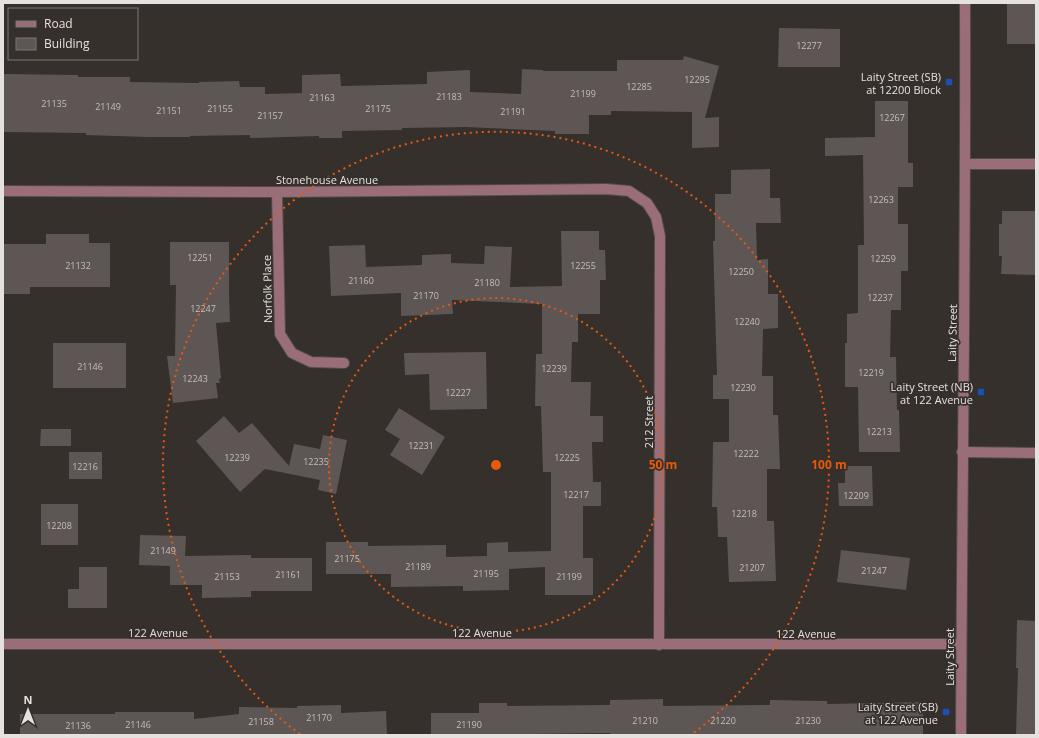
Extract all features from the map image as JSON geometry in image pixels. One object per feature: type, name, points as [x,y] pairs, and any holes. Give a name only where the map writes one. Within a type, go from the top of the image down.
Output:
[{"type":"street","name":"Laity Street","points":[[961,735],[962,452],[966,164],[965,3]]},
{"type":"street","points":[[966,164],[1036,164]]},
{"type":"street","name":"Stonehouse Avenue","points":[[3,191],[277,192],[606,189],[629,191],[647,203]]},
{"type":"street","name":"Norfolk Place","points":[[277,192],[280,334],[292,353],[311,362],[344,363]]},
{"type":"street","name":"212 Street","points":[[647,203],[656,217],[660,236],[659,645]]},
{"type":"street","points":[[962,452],[1036,453]]},
{"type":"street","name":"122 Avenue","points":[[3,644],[961,644]]},
{"type":"building","points":[[1007,3],[1036,3],[1036,44],[1007,44]]},
{"type":"building","points":[[779,28],[840,29],[840,67],[778,67]]},
{"type":"building","points":[[684,56],[719,66],[705,118],[719,117],[719,147],[692,148],[692,112],[611,111],[611,115],[589,115],[589,134],[555,134],[555,131],[466,127],[342,131],[342,138],[319,138],[319,136],[250,138],[250,135],[147,137],[86,135],[86,133],[3,132],[3,74],[78,75],[78,77],[130,77],[130,82],[199,83],[239,81],[240,87],[265,87],[265,94],[302,93],[302,75],[340,74],[341,86],[427,84],[427,72],[470,70],[470,92],[521,94],[522,69],[543,71],[617,71],[617,60],[683,60]]},
{"type":"building","points":[[875,101],[908,101],[908,163],[913,163],[913,187],[898,187],[898,224],[908,224],[908,271],[901,271],[901,310],[891,310],[890,357],[896,357],[897,410],[899,410],[900,452],[859,452],[858,387],[845,387],[845,343],[847,343],[847,314],[858,313],[858,245],[864,245],[863,155],[825,156],[825,138],[875,137]]},
{"type":"building","points":[[770,169],[770,198],[780,198],[781,223],[756,223],[757,260],[768,259],[768,294],[778,294],[778,328],[763,329],[762,376],[773,376],[773,415],[778,415],[780,469],[767,469],[767,521],[774,521],[776,581],[729,582],[727,537],[718,537],[717,507],[712,507],[713,442],[729,442],[729,399],[713,399],[713,375],[717,375],[713,241],[715,241],[715,194],[731,194],[731,170]]},
{"type":"building","points":[[1002,211],[1036,211],[1036,275],[1001,274],[1002,256],[999,256],[999,224],[1002,224]]},
{"type":"building","points":[[561,231],[599,231],[599,250],[605,250],[606,280],[600,280],[600,314],[578,314],[578,342],[572,342],[571,382],[591,382],[590,416],[603,416],[603,442],[592,442],[593,482],[601,482],[601,506],[583,506],[583,558],[593,558],[593,595],[545,595],[545,567],[509,569],[509,590],[463,591],[463,586],[391,587],[391,574],[326,574],[326,542],[368,542],[368,546],[446,545],[446,557],[487,556],[487,543],[508,542],[508,552],[551,551],[551,472],[543,472],[541,406],[535,406],[536,354],[542,354],[542,304],[452,300],[453,314],[401,316],[401,293],[331,296],[329,246],[365,245],[366,267],[422,265],[422,255],[451,254],[451,263],[484,264],[485,246],[512,247],[510,287],[562,286]]},
{"type":"building","points":[[46,234],[89,234],[89,243],[110,243],[110,287],[30,287],[30,294],[3,294],[3,244],[46,244]]},
{"type":"building","points":[[170,242],[229,242],[230,322],[216,323],[221,378],[219,379],[220,383],[216,383],[218,398],[173,403],[167,356],[175,356],[176,285],[170,285]]},
{"type":"building","points":[[53,343],[126,343],[126,388],[53,388]]},
{"type":"building","points":[[486,352],[487,409],[430,410],[429,374],[405,375],[404,353]]},
{"type":"building","points":[[399,408],[445,437],[422,475],[390,455],[400,439],[385,430]]},
{"type":"building","points":[[224,416],[239,433],[252,423],[289,466],[294,444],[320,449],[323,435],[347,440],[336,494],[318,490],[320,480],[265,469],[240,492],[196,441]]},
{"type":"building","points":[[41,429],[71,429],[71,446],[40,446]]},
{"type":"building","points":[[69,452],[102,452],[102,479],[69,479]]},
{"type":"building","points":[[845,466],[872,466],[873,506],[839,506],[838,483],[845,483]]},
{"type":"building","points":[[41,504],[78,504],[78,545],[41,545]]},
{"type":"building","points":[[140,535],[186,536],[185,556],[251,555],[251,558],[312,558],[312,591],[251,591],[251,597],[202,598],[202,585],[170,585],[170,566],[139,565]]},
{"type":"building","points":[[841,550],[910,558],[906,590],[837,582]]},
{"type":"building","points":[[79,567],[107,567],[107,608],[68,608],[68,589],[79,589]]},
{"type":"building","points":[[1017,620],[1036,621],[1036,735],[1016,735],[1018,668],[1016,668]]},
{"type":"building","points":[[663,699],[663,706],[770,705],[770,700],[827,701],[827,704],[923,702],[923,735],[611,735],[610,733],[431,735],[431,713],[479,713],[479,703],[507,703],[507,706],[610,705],[610,700]]},
{"type":"building","points":[[341,705],[341,713],[386,711],[387,735],[20,735],[20,714],[194,712],[194,719],[239,714],[239,707],[297,708],[297,706]]},
{"type":"place","name":"Laity Street (SB) at 12200 Block","points":[[949,82]]},
{"type":"place","name":"Laity Street (NB) at 122 Avenue","points":[[981,392]]},
{"type":"place","name":"Laity Street (SB) at 122 Avenue","points":[[946,712]]}]
